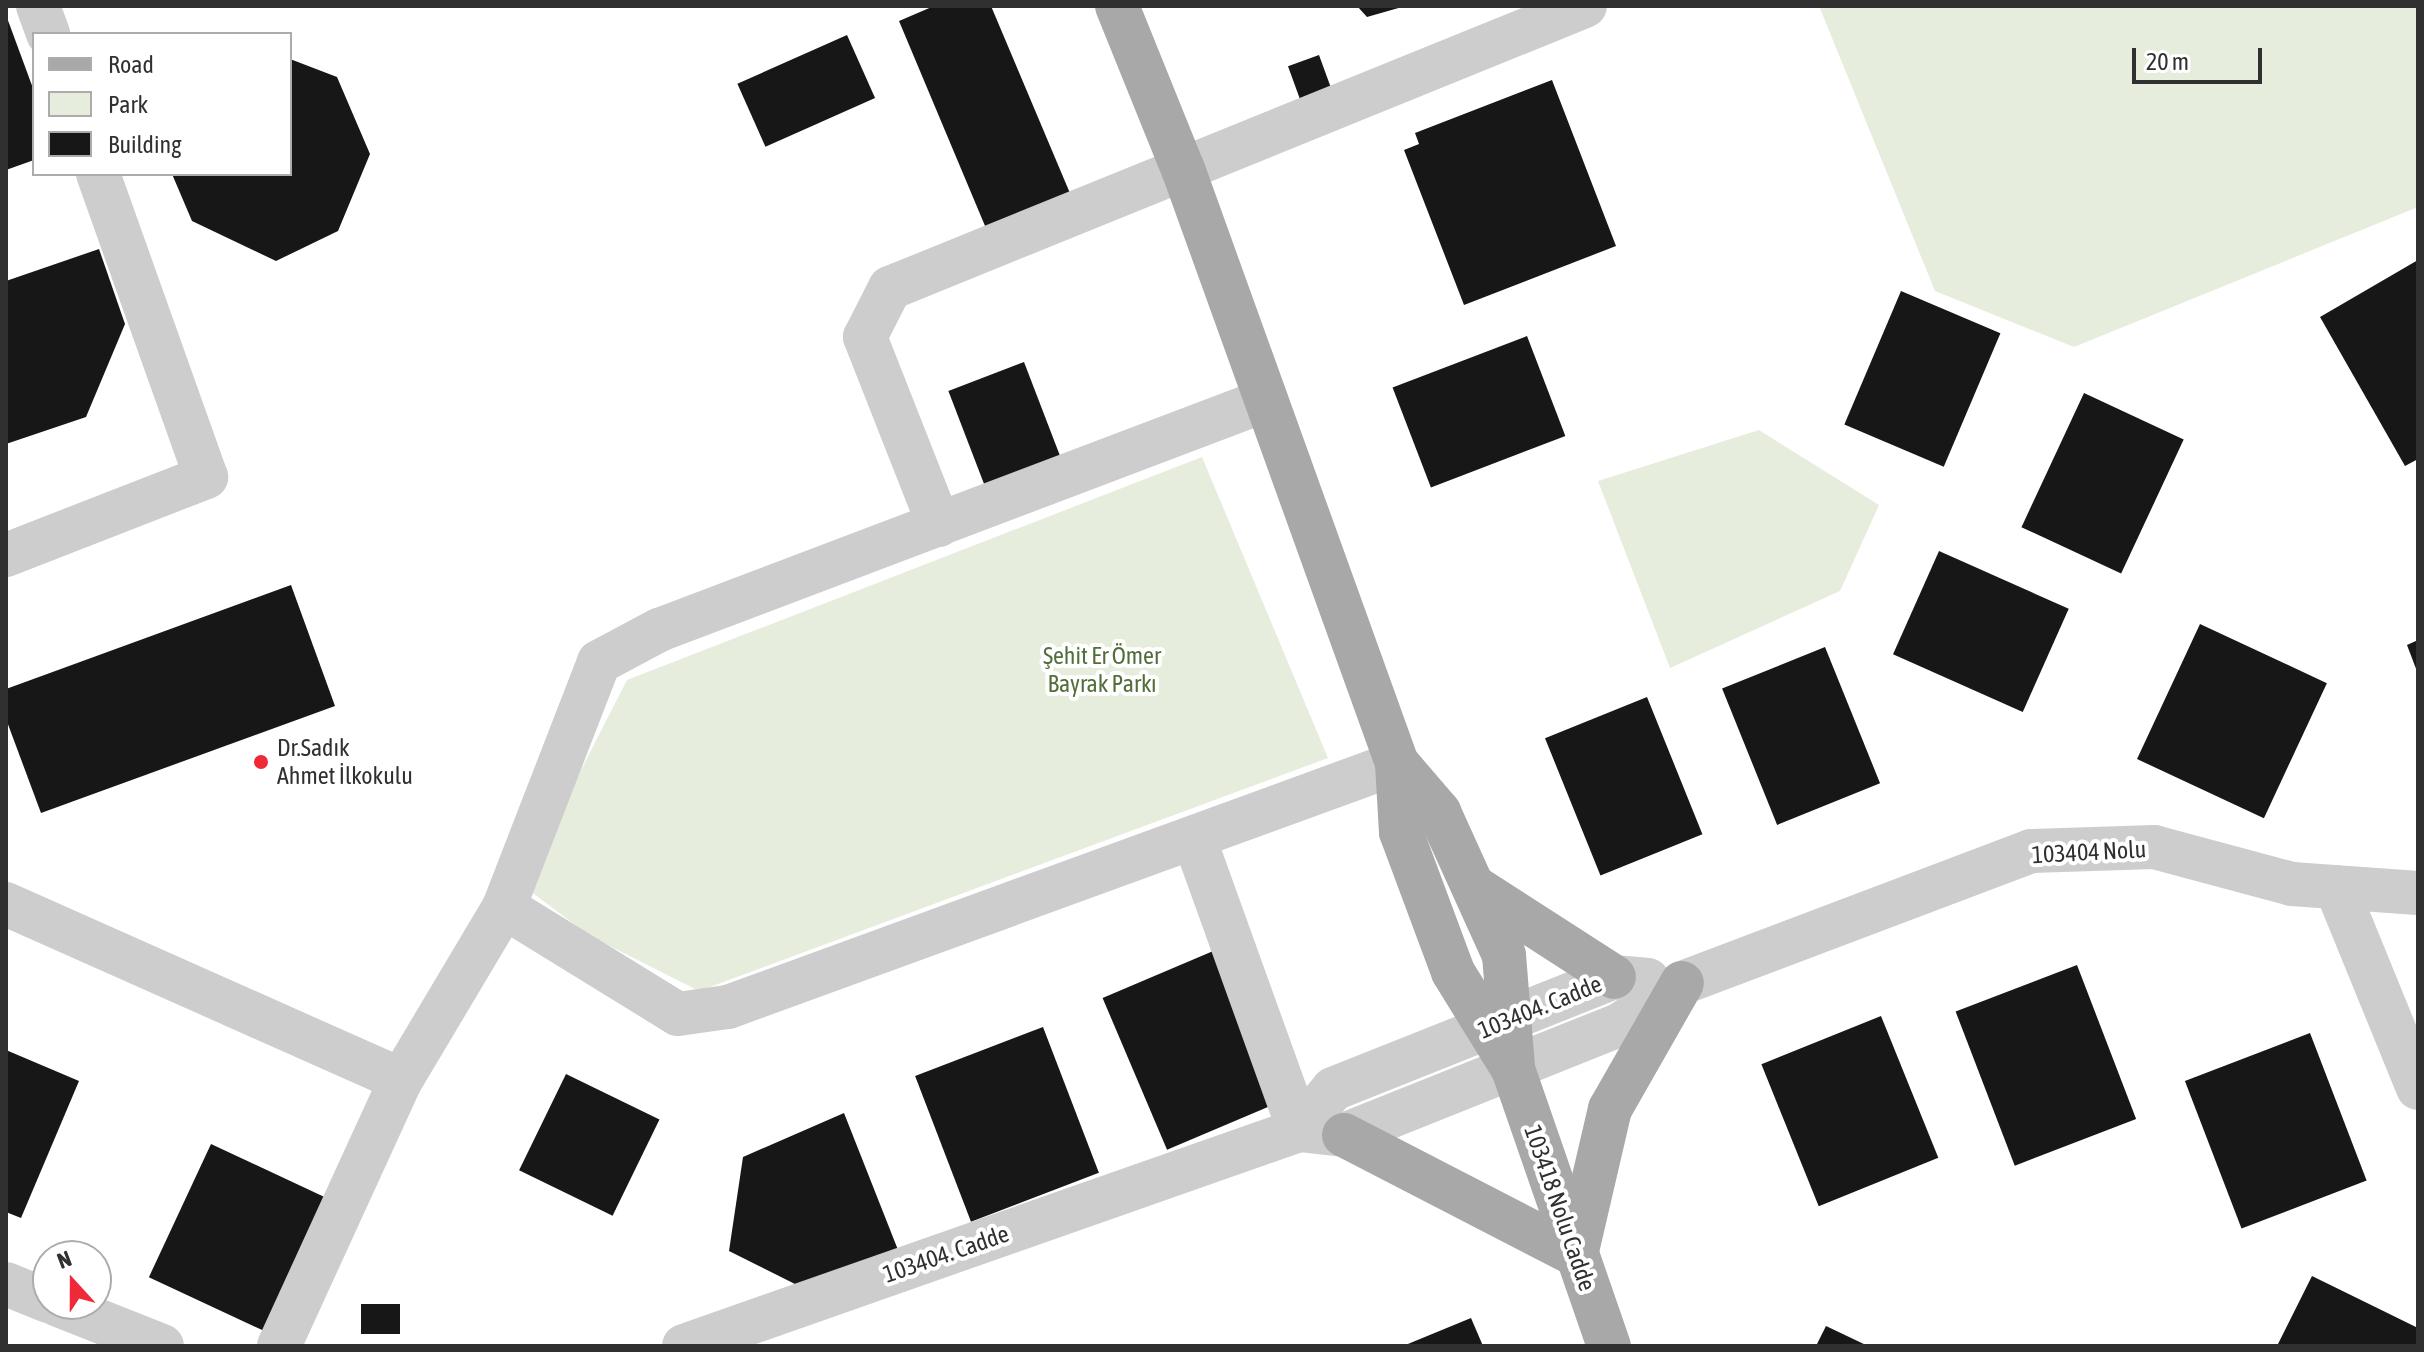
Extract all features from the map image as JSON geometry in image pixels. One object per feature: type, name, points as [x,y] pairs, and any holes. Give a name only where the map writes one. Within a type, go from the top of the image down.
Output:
[{"type":"main road","points":[[1117,6],[1183,169],[1397,763]]},
{"type":"main road","name":"103418 Nolu Cadde","points":[[1397,763],[1439,812],[1504,955],[1499,1025],[1609,1346]]},
{"type":"main road","name":"103418 Nolu Cadde","points":[[1397,763],[1401,832],[1453,972],[1499,1025]]},
{"type":"main road","points":[[1476,888],[1614,977]]},
{"type":"main road","points":[[1344,1135],[1576,1255],[1610,1109],[1682,983]]},
{"type":"street","points":[[38,6],[47,32]]},
{"type":"street","points":[[939,525],[865,337],[890,288],[1585,6]]},
{"type":"street","points":[[6,555],[206,477],[99,176]]},
{"type":"street","points":[[279,1346],[401,1080],[504,907],[599,662],[659,630],[1266,400]]},
{"type":"street","points":[[504,907],[678,1014],[728,1007],[1397,763]]},
{"type":"street","points":[[1194,838],[1299,1130]]},
{"type":"street","name":"103404 Nolu","points":[[1682,983],[2031,851],[2154,847],[2292,884],[2418,893]]},
{"type":"street","points":[[2336,887],[2418,1088]]},
{"type":"street","points":[[6,904],[401,1080]]},
{"type":"street","name":"103404. Cadde","points":[[1299,1130],[1333,1089],[1614,977],[1682,983]]},
{"type":"street","name":"103404. Cadde","points":[[684,1346],[1299,1130],[1344,1135],[1621,1024],[1682,983]]},
{"type":"street","points":[[6,1284],[32,1295]]},
{"type":"street","points":[[96,1320],[162,1346]]},
{"type":"green space","points":[[1819,6],[2418,6],[2418,207],[2074,347],[1935,291]]},
{"type":"green space","points":[[1759,430],[1879,505],[1840,591],[1670,668],[1598,481]]},
{"type":"green space","name":"Şehit Er Ömer Bayrak Parkı","points":[[1202,457],[1328,758],[699,991],[590,936],[530,891],[537,856],[627,680]]},
{"type":"building","points":[[934,6],[991,6],[1072,198],[988,233],[899,21]]},
{"type":"building","points":[[1357,6],[1402,6],[1402,7],[1367,17]]},
{"type":"building","points":[[6,15],[32,86],[32,161],[6,170]]},
{"type":"building","points":[[847,35],[875,98],[765,147],[737,84]]},
{"type":"building","points":[[1319,55],[1333,94],[1302,105],[1288,66]]},
{"type":"building","points":[[292,60],[337,77],[370,154],[338,231],[276,261],[192,221],[173,176],[292,176]]},
{"type":"building","points":[[1552,80],[1616,246],[1464,305],[1404,150],[1419,144],[1415,133]]},
{"type":"building","points":[[99,249],[125,324],[86,417],[6,444],[6,281]]},
{"type":"building","points":[[2418,260],[2418,459],[2405,466],[2320,317]]},
{"type":"building","points":[[1901,291],[2000,333],[1944,467],[1844,424]]},
{"type":"building","points":[[1527,336],[1565,436],[1431,487],[1393,388]]},
{"type":"building","points":[[1024,362],[1061,457],[985,486],[948,391]]},
{"type":"building","points":[[2084,393],[2184,439],[2121,574],[2021,527]]},
{"type":"building","points":[[1939,551],[2069,609],[2023,712],[1893,654]]},
{"type":"building","points":[[291,585],[335,706],[41,813],[6,719],[6,689]]},
{"type":"building","points":[[2200,624],[2327,683],[2264,818],[2137,759]]},
{"type":"building","points":[[2418,640],[2418,674],[2407,645]]},
{"type":"building","points":[[1825,647],[1880,783],[1777,825],[1722,689]]},
{"type":"building","points":[[1647,697],[1702,834],[1600,875],[1545,738]]},
{"type":"building","points":[[1225,946],[1289,1098],[1167,1150],[1103,998]]},
{"type":"building","points":[[2077,965],[2136,1119],[2015,1166],[1956,1012]]},
{"type":"building","points":[[1881,1016],[1938,1158],[1819,1206],[1761,1064]]},
{"type":"building","points":[[1043,1027],[1099,1173],[971,1222],[915,1076]]},
{"type":"building","points":[[2310,1033],[2367,1181],[2242,1229],[2185,1081]]},
{"type":"building","points":[[6,1050],[79,1081],[21,1218],[6,1212]]},
{"type":"building","points":[[566,1074],[659,1120],[613,1216],[519,1170]]},
{"type":"building","points":[[844,1113],[900,1255],[803,1288],[729,1251],[743,1157]]},
{"type":"building","points":[[211,1144],[332,1201],[270,1334],[149,1277]]},
{"type":"building","points":[[2312,1276],[2418,1328],[2418,1346],[2277,1346]]},
{"type":"building","points":[[361,1304],[400,1304],[400,1334],[361,1334]]},
{"type":"building","points":[[1471,1318],[1483,1346],[1403,1346]]},
{"type":"building","points":[[1826,1326],[1868,1346],[1816,1346]]},
{"type":"place","name":"Dr.Sadık Ahmet İlkokulu","points":[[261,762]]}]
